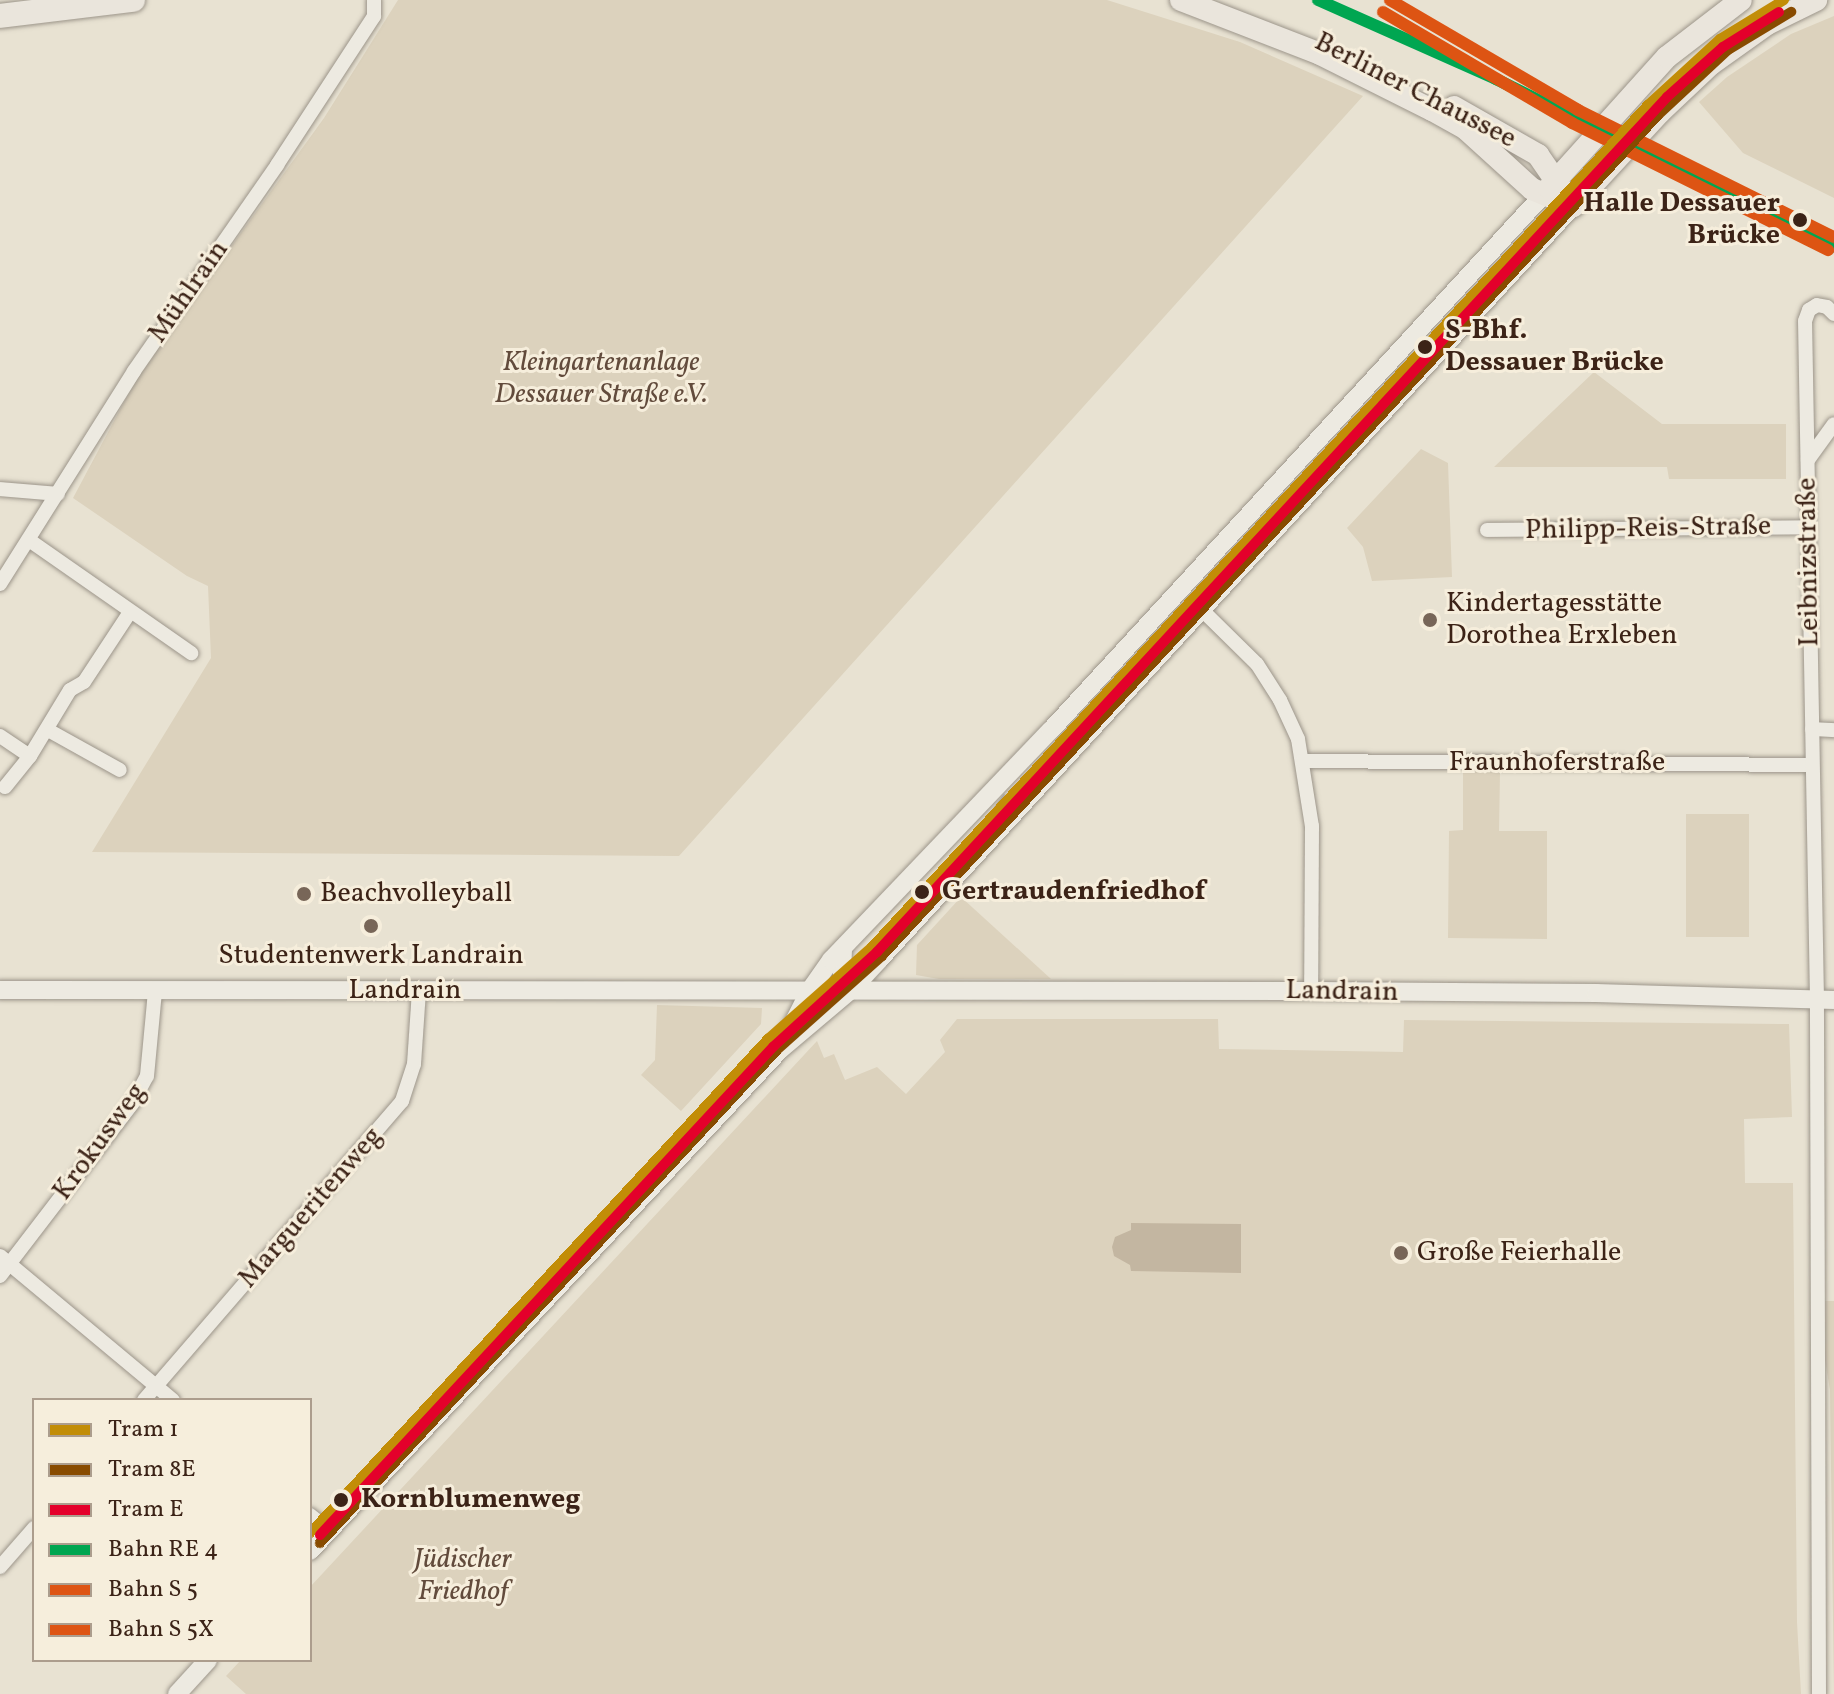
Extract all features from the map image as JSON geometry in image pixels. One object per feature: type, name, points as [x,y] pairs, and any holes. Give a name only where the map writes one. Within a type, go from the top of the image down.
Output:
[{"type":"highway","points":[[0,4],[40,0]]},
{"type":"highway","points":[[0,16],[133,0]]},
{"type":"main road","name":"Berliner Chaussee","points":[[1181,0],[1320,54],[1432,110],[1466,129],[1516,177],[1550,187],[1573,206]]},
{"type":"main road","name":"Berliner Chaussee","points":[[1219,0],[1302,33],[1408,83],[1519,142],[1538,155],[1550,187]]},
{"type":"main road","points":[[780,1050],[810,990],[843,948],[1051,730],[1370,379],[1580,155],[1632,93],[1667,57],[1741,0]]},
{"type":"main road","points":[[312,1549],[780,1050],[851,990],[1659,113],[1694,78],[1741,42],[1816,0]]},
{"type":"main road","points":[[1538,155],[1558,161],[1580,155]]},
{"type":"main road","points":[[843,948],[842,975],[851,990]]},
{"type":"main road","name":"Landrain","points":[[0,990],[1311,991],[1596,993],[1826,1000]]},
{"type":"main road","points":[[177,1694],[206,1662]]},
{"type":"street","name":"Mühlrain","points":[[0,584],[134,371],[277,165],[374,16],[374,0]]},
{"type":"street","name":"Leibnizstraße","points":[[1819,1694],[1817,1222],[1826,1000],[1812,765],[1805,321],[1809,310],[1817,305],[1827,307],[1834,314]]},
{"type":"street","name":"Leibnizstraße","points":[[1808,460],[1834,424]]},
{"type":"street","points":[[0,489],[58,494]]},
{"type":"street","name":"Philipp-Reis-Straße","points":[[1487,530],[1809,527]]},
{"type":"street","points":[[29,540],[191,653]]},
{"type":"street","points":[[1201,609],[1243,649],[1266,677],[1293,726],[1303,761],[1313,852],[1311,991]]},
{"type":"street","points":[[5,787],[48,730],[48,725],[70,690],[84,682],[130,612]]},
{"type":"street","points":[[1812,729],[1834,730]]},
{"type":"street","points":[[48,730],[120,770]]},
{"type":"street","points":[[0,736],[30,756]]},
{"type":"street","name":"Fraunhoferstraße","points":[[1303,761],[1812,765]]},
{"type":"street","name":"Margueritenweg","points":[[146,1398],[402,1101],[414,1064],[419,991]]},
{"type":"street","name":"Krokusweg","points":[[3,1265],[132,1104],[147,1076],[155,992]]},
{"type":"street","points":[[1817,1222],[1834,1222]]},
{"type":"street","points":[[3,1265],[171,1398]]},
{"type":"street","points":[[312,1517],[329,1530]]},
{"type":"street","points":[[0,1567],[32,1530]]},
{"type":"green space","name":"Kleingartenanlage Dessauer Straße e.V.","points":[[398,0],[1107,0],[1240,42],[1363,96],[679,856],[92,852],[211,658],[208,586],[187,576],[73,498],[139,374],[324,118]]},
{"type":"green space","points":[[1834,16],[1834,198],[1743,153],[1699,102],[1727,77],[1791,34]]},
{"type":"green space","points":[[1594,372],[1662,424],[1786,424],[1786,479],[1669,479],[1667,467],[1494,467]]},
{"type":"green space","points":[[1421,449],[1448,463],[1452,577],[1372,581],[1363,547],[1347,528]]},
{"type":"green space","points":[[1463,771],[1500,772],[1499,831],[1547,831],[1547,939],[1448,938],[1449,831],[1463,830]]},
{"type":"green space","points":[[1686,814],[1749,814],[1749,937],[1686,937]]},
{"type":"green space","points":[[961,897],[1051,979],[939,979],[916,975],[917,945]]},
{"type":"green space","points":[[657,1005],[762,1008],[761,1024],[681,1111],[641,1075],[655,1060]]},
{"type":"green space","name":"Jüdischer Friedhof","points":[[957,1019],[1218,1019],[1219,1049],[1403,1052],[1404,1020],[1789,1024],[1792,1117],[1744,1119],[1745,1183],[1793,1183],[1797,1622],[1801,1694],[246,1694],[226,1676],[239,1662],[312,1662],[312,1585],[817,1041],[824,1058],[834,1054],[845,1080],[877,1067],[906,1094],[945,1052],[940,1040]]},
{"type":"green space","points":[[1815,1301],[1834,1301],[1834,1694],[1830,1390]]},
{"type":"shaded area","points":[[1131,1223],[1241,1224],[1241,1273],[1131,1271],[1130,1265],[1114,1256],[1112,1247],[1115,1237],[1131,1230]]},
{"type":"tram line","name":"1","points":[[312,1531],[768,1039],[872,947],[1648,105],[1720,39],[1784,0]]},
{"type":"tram line","name":"E","points":[[320,1535],[774,1046],[877,952],[1667,97],[1723,47],[1779,12]]},
{"type":"tram line","name":"8E","points":[[320,1543],[778,1049],[882,956],[1658,115],[1728,50],[1791,12]]},
{"type":"tram line","points":[[977,832],[1004,795]]},
{"type":"transit line","points":[[1318,0],[1496,79],[1834,247]]},
{"type":"transit line","points":[[1390,0],[1578,110],[1834,237]]},
{"type":"transit line","points":[[1383,12],[1572,123],[1828,250]]},
{"type":"place","name":"Halle Dessauer Brücke","points":[[1800,220]]},
{"type":"place","name":"S-Bhf. Dessauer Brücke","points":[[1425,347]]},
{"type":"place","name":"Kindertagesstätte Dorothea Erxleben","points":[[1430,620]]},
{"type":"place","name":"Gertraudenfriedhof","points":[[922,892]]},
{"type":"place","name":"Beachvolleyball","points":[[304,894]]},
{"type":"place","name":"Studentenwerk Landrain","points":[[371,926]]},
{"type":"place","name":"Große Feierhalle","points":[[1401,1253]]},
{"type":"place","name":"Kornblumenweg","points":[[341,1500]]}]
